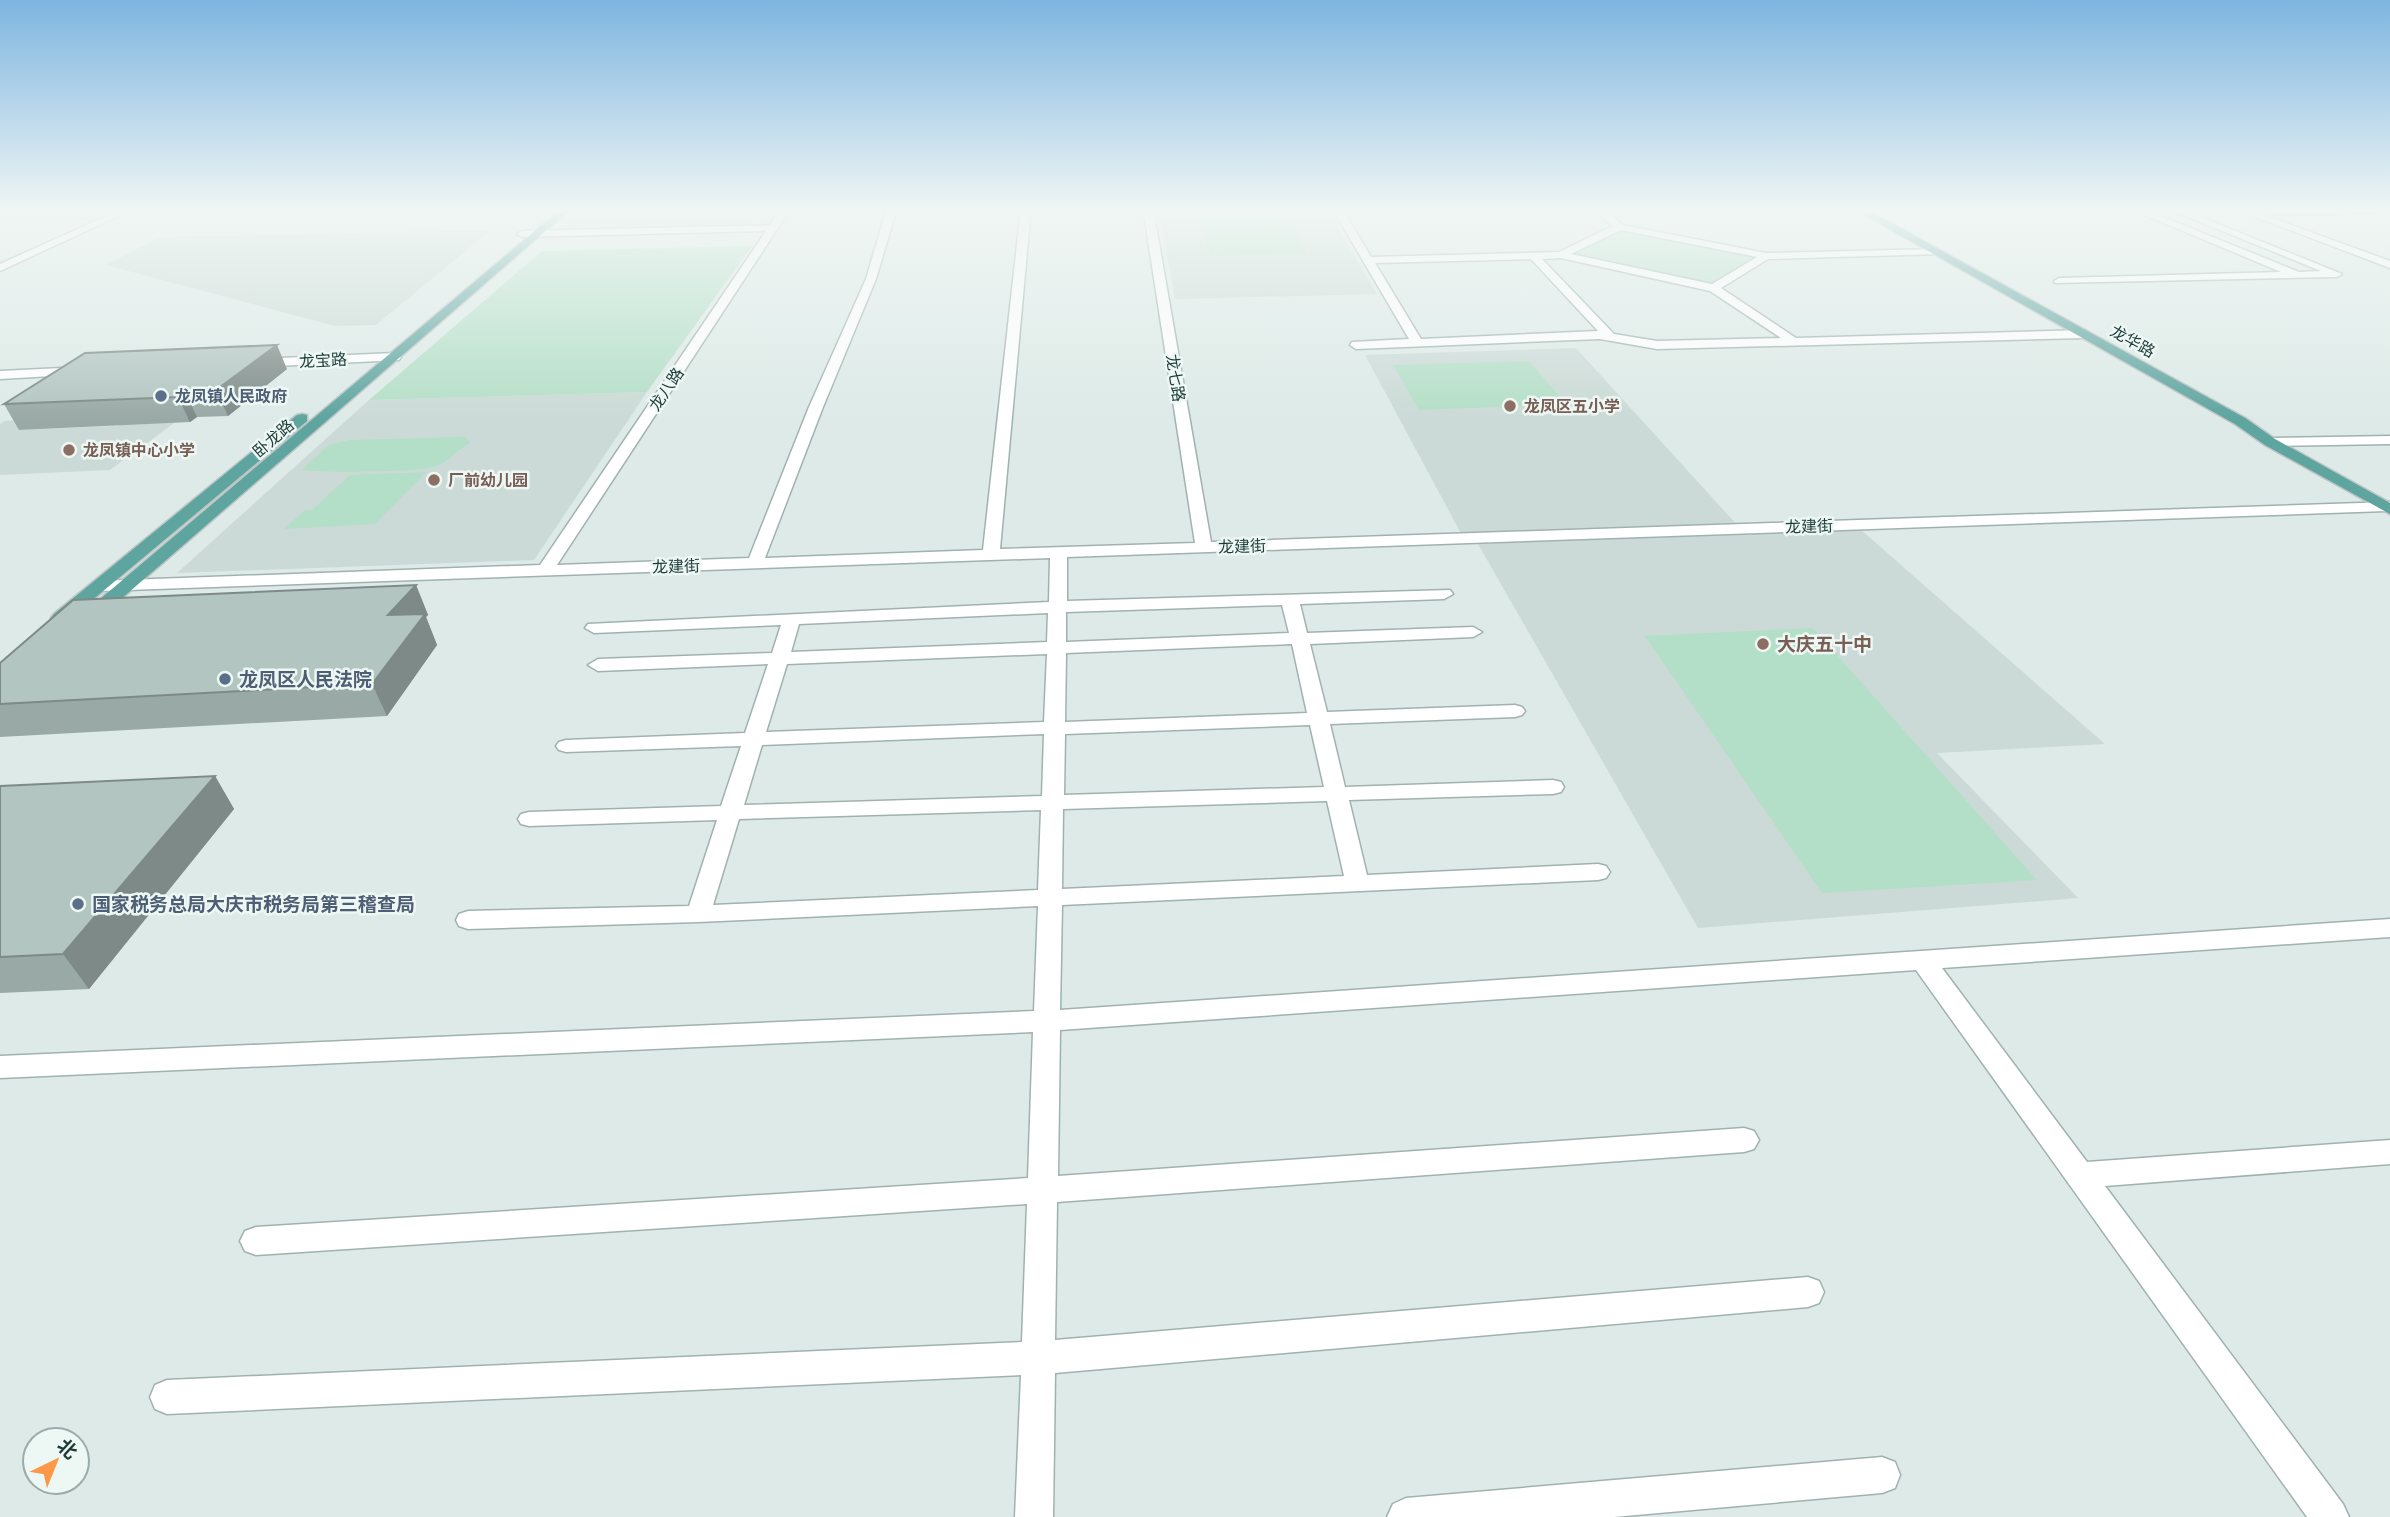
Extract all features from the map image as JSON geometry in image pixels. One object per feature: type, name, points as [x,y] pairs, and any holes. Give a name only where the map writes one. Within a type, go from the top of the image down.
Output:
[{"type":"main road","name":"卧龙路","points":[[49,627],[473,279]]},
{"type":"main road","name":"卧龙路","points":[[85,622],[395,357],[480,279]]},
{"type":"main road","points":[[1969,279],[2221,421],[2270,442]]},
{"type":"main road","name":"龙华路","points":[[1985,279],[2241,421],[2270,442],[2388,508]]},
{"type":"street","name":"龙八路","points":[[545,570],[738,279]]},
{"type":"street","points":[[755,563],[816,407],[871,279]]},
{"type":"street","points":[[991,555],[1019,279]]},
{"type":"street","name":"龙七路","points":[[1160,279],[1204,547]]},
{"type":"street","points":[[1380,279],[1418,342]]},
{"type":"street","points":[[1555,279],[1610,337]]},
{"type":"street","points":[[1671,279],[1714,288],[1793,341]]},
{"type":"street","points":[[1714,288],[1729,279]]},
{"type":"street","points":[[2059,281],[2147,279]]},
{"type":"street","points":[[1356,345],[1610,337],[1657,345],[2085,334]]},
{"type":"street","name":"龙宝路","points":[[249,364],[395,357]]},
{"type":"street","points":[[0,375],[97,371]]},
{"type":"street","points":[[2270,442],[2390,440]]},
{"type":"street","name":"龙建街","points":[[99,586],[2388,508]]},
{"type":"street","points":[[1034,1517],[1059,552]]},
{"type":"street","points":[[594,628],[1057,607],[1444,594]]},
{"type":"street","points":[[1290,599],[1358,885]]},
{"type":"street","points":[[698,914],[792,619]]},
{"type":"street","points":[[598,665],[1473,632]]},
{"type":"street","points":[[566,746],[1515,711]]},
{"type":"street","points":[[529,819],[1336,796],[1553,787]]},
{"type":"street","points":[[468,920],[698,914],[1598,872]]},
{"type":"street","points":[[0,1067],[1047,1021],[2390,928]]},
{"type":"street","points":[[1922,960],[2330,1517]]},
{"type":"street","points":[[256,1241],[1042,1191],[1744,1140]]},
{"type":"street","points":[[2080,1175],[2390,1153]]},
{"type":"street","points":[[167,1397],[1038,1358],[1808,1292]]},
{"type":"street","points":[[1406,1517],[1882,1475]]},
{"type":"shaded area","points":[[158,279],[432,279],[376,325],[335,326]]},
{"type":"shaded area","points":[[1171,279],[1368,279],[1377,294],[1175,299]]},
{"type":"shaded area","name":"龙凤区五小学","points":[[1576,348],[1738,526],[1463,537],[1365,355]]},
{"type":"shaded area","name":"厂前幼儿园","points":[[647,392],[534,560],[177,573],[369,400]]},
{"type":"shaded area","name":"龙凤镇中心小学","points":[[35,419],[21,430],[118,426],[125,420],[174,423],[110,470],[0,475],[0,424],[4,421]]},
{"type":"shaded area","name":"大庆五十中","points":[[1860,529],[2105,744],[1937,753],[2078,898],[1698,928],[1478,544]]},
{"type":"green space","points":[[510,279],[728,279],[647,392],[369,400]]},
{"type":"green space","points":[[1685,279],[1719,279],[1710,284]]},
{"type":"green space","points":[[1529,361],[1566,404],[1419,410],[1393,365]]},
{"type":"green space","points":[[465,437],[470,443],[434,467],[369,472],[302,470],[329,445],[349,440]]},
{"type":"green space","points":[[426,472],[375,524],[284,529],[305,510],[312,510],[350,475]]},
{"type":"green space","points":[[1813,628],[2037,880],[1822,893],[1645,636]]},
{"type":"building","points":[[277,345],[216,390],[185,392],[178,397],[4,404],[85,353]]},
{"type":"building","name":"龙凤区人民法院","points":[[416,585],[388,615],[425,614],[372,684],[0,704],[0,663],[73,600]]},
{"type":"building","name":"国家税务总局大庆市税务局第三稽查局","points":[[215,776],[63,954],[0,957],[0,786]]},
{"type":"place","name":"龙凤镇人民政府","points":[[161,396]]},
{"type":"place","name":"龙凤区五小学","points":[[1510,406]]},
{"type":"place","name":"龙凤镇中心小学","points":[[69,450]]},
{"type":"place","name":"厂前幼儿园","points":[[434,480]]},
{"type":"place","name":"大庆五十中","points":[[1763,644]]},
{"type":"place","name":"龙凤区人民法院","points":[[225,679]]},
{"type":"place","name":"国家税务总局大庆市税务局第三稽查局","points":[[78,904]]}]
